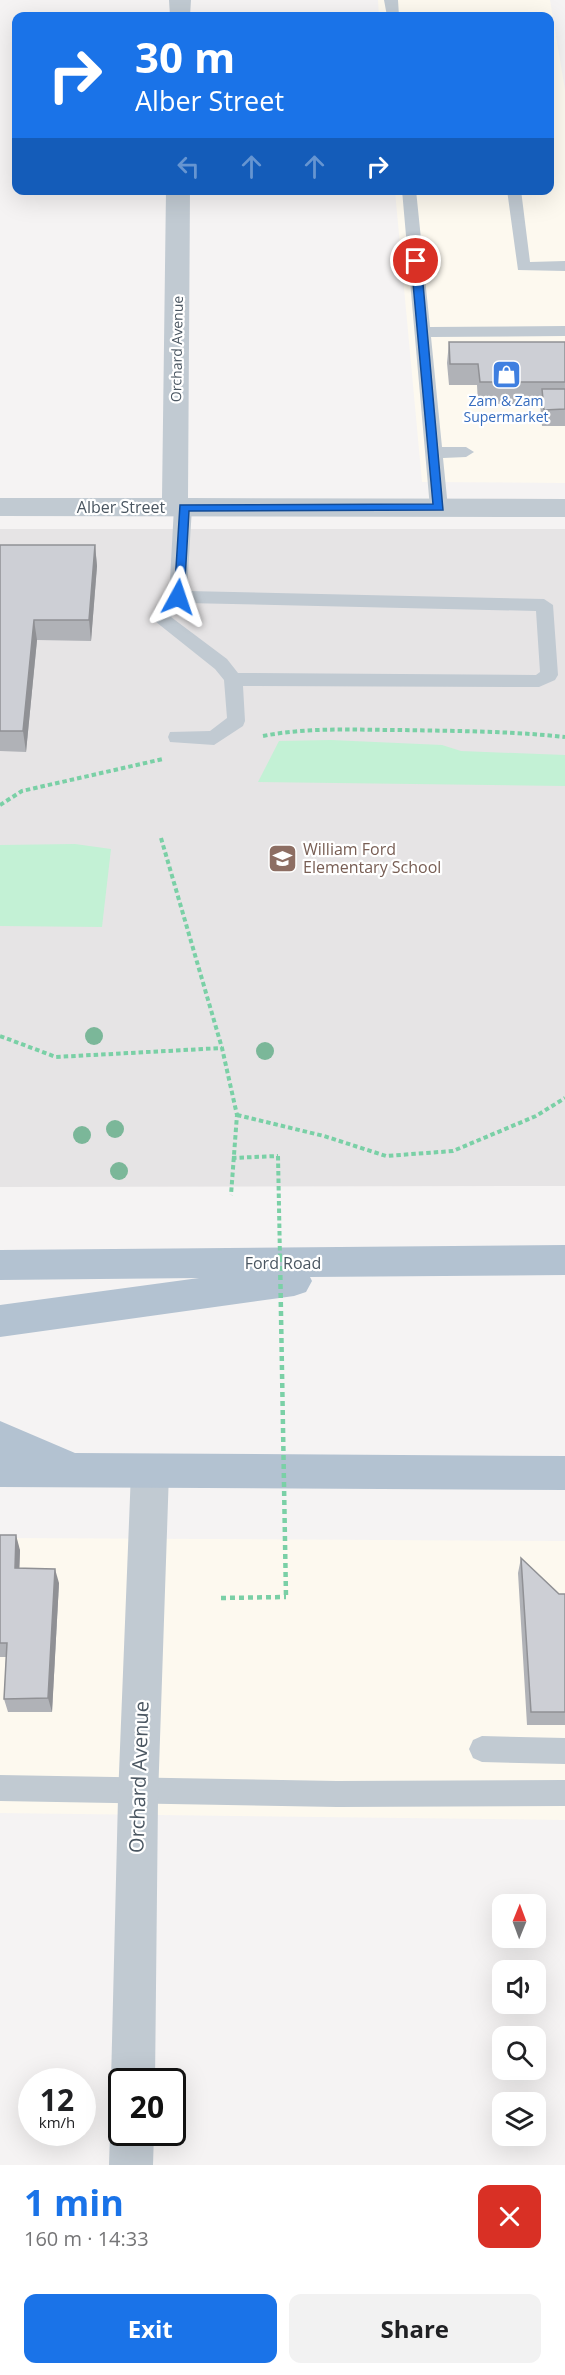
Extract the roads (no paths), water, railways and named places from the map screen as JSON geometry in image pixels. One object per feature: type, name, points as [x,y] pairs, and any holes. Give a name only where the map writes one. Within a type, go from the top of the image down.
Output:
[{"type":"main road","name":"Ford Road","points":[[0,1265],[565,1260]]},
{"type":"main road","points":[[0,1321],[408,1263]]},
{"type":"main road","points":[[0,1438],[76,1471]]},
{"type":"main road","points":[[0,1470],[565,1473]]},
{"type":"street","name":"Orchard Avenue","points":[[178,195],[179,507]]},
{"type":"street","name":"Alber Street","points":[[0,507],[565,508]]},
{"type":"street","name":"Orchard Avenue","points":[[133,2068],[138,1791],[150,1472]]},
{"type":"street","points":[[131,2165],[132,2146]]},
{"type":"lane","points":[[409,195],[439,508]]},
{"type":"lane","points":[[515,195],[524,267],[565,266]]},
{"type":"lane","points":[[423,332],[565,331]]},
{"type":"lane","points":[[434,453],[466,452]]},
{"type":"lane","points":[[177,737],[214,738],[236,721],[233,679],[221,664],[160,618],[178,601],[179,507]]},
{"type":"lane","points":[[178,597],[544,605],[549,675],[539,681],[233,679]]},
{"type":"lane","points":[[482,1749],[565,1752]]},
{"type":"lane","points":[[0,1788],[337,1794],[565,1793]]},
{"type":"place","name":"Zam & Zam Supermarket","points":[[506,374]]},
{"type":"place","name":"William Ford Elementary School","points":[[282,858]]}]
